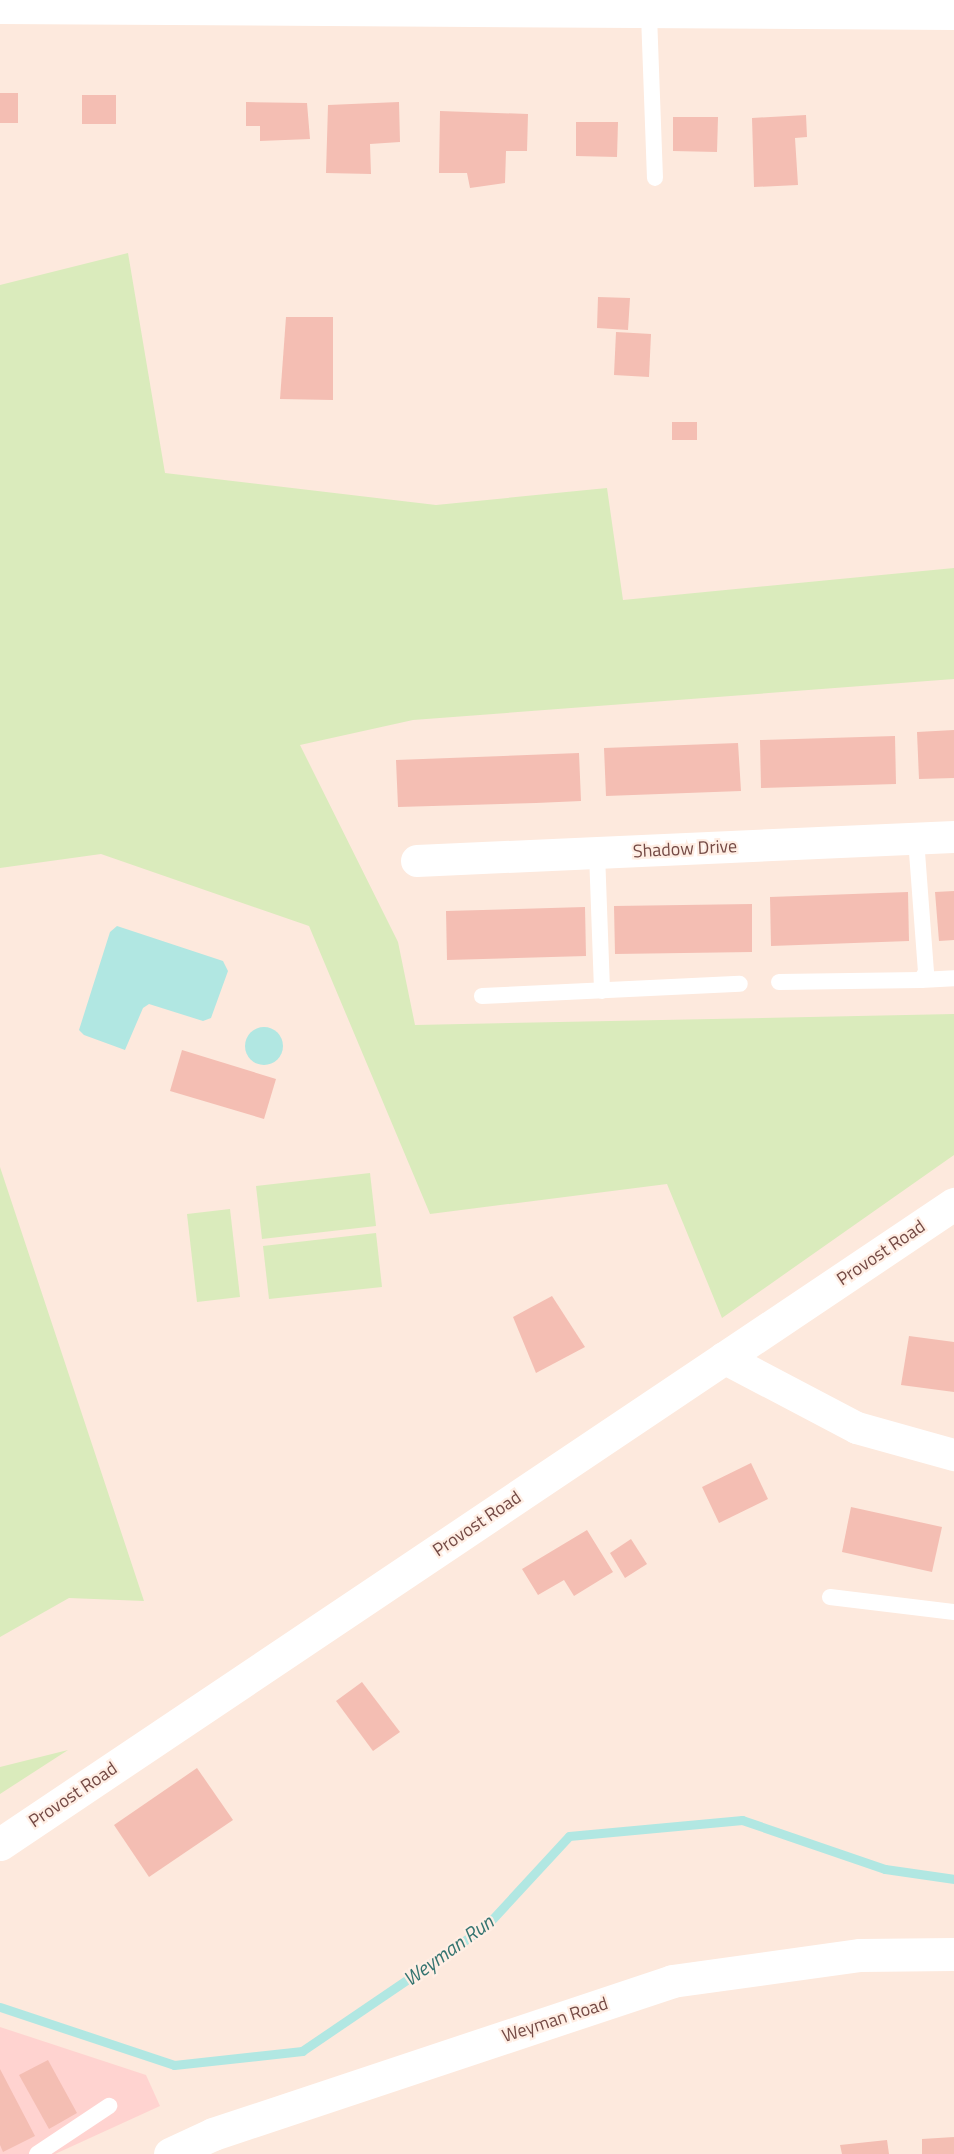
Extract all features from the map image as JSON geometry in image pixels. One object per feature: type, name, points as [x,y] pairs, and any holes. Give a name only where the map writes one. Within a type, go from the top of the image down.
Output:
[{"type":"street","points":[[0,8],[186,4],[649,15],[954,14]]},
{"type":"street","name":"Shadow Drive","points":[[417,861],[954,837]]},
{"type":"street","name":"Provost Road","points":[[0,1844],[954,1204]]},
{"type":"street","points":[[724,1358],[857,1428],[954,1455]]},
{"type":"street","name":"Weyman Road","points":[[170,2154],[213,2134],[672,1981],[861,1955],[954,1953]]},
{"type":"lane","points":[[649,15],[655,178]]},
{"type":"lane","points":[[916,839],[926,972],[921,980]]},
{"type":"lane","points":[[597,853],[602,992]]},
{"type":"lane","points":[[779,982],[954,978]]},
{"type":"lane","points":[[482,996],[740,984]]},
{"type":"lane","points":[[830,1597],[954,1612],[954,1596]]},
{"type":"lane","points":[[37,2154],[109,2106]]},
{"type":"shaded area","points":[[0,2027],[146,2075],[160,2106],[55,2154],[0,2154]]},
{"type":"green space","points":[[128,253],[165,473],[436,505],[607,488],[623,600],[954,568],[954,679],[413,720],[300,745],[398,942],[415,1025],[954,1014],[954,1155],[722,1318],[667,1184],[430,1214],[309,926],[101,854],[0,868],[0,285]]},
{"type":"green space","points":[[0,1167],[144,1601],[69,1598],[0,1637]]},
{"type":"green space","points":[[370,1173],[376,1226],[262,1239],[256,1186]]},
{"type":"green space","points":[[230,1209],[240,1297],[197,1302],[187,1214]]},
{"type":"green space","points":[[376,1233],[382,1287],[269,1299],[263,1246]]},
{"type":"green space","points":[[68,1750],[0,1794],[0,1767]]},
{"type":"water","points":[[117,926],[223,961],[228,971],[211,1018],[203,1021],[149,1004],[143,1008],[125,1050],[84,1035],[79,1030],[110,932]]},
{"type":"water","points":[[264,1027],[278,1032],[283,1046],[278,1060],[264,1065],[250,1060],[245,1046],[250,1032]]},
{"type":"building","points":[[0,93],[18,93],[18,123],[0,123]]},
{"type":"building","points":[[82,95],[116,95],[116,124],[82,124]]},
{"type":"building","points":[[246,102],[307,103],[310,139],[260,141],[260,126],[246,126]]},
{"type":"building","points":[[399,102],[400,142],[370,144],[371,174],[326,173],[328,105]]},
{"type":"building","points":[[440,111],[528,114],[527,151],[506,151],[505,183],[470,188],[467,173],[439,173]]},
{"type":"building","points":[[806,115],[807,137],[795,138],[798,185],[754,187],[752,118]]},
{"type":"building","points":[[673,117],[718,117],[717,152],[673,151]]},
{"type":"building","points":[[576,122],[618,122],[617,157],[576,156]]},
{"type":"building","points":[[598,297],[630,298],[628,330],[597,328]]},
{"type":"building","points":[[286,317],[333,317],[333,400],[280,399]]},
{"type":"building","points":[[616,332],[651,334],[649,377],[614,375]]},
{"type":"building","points":[[672,422],[697,422],[697,440],[672,440]]},
{"type":"building","points":[[954,730],[954,778],[919,779],[917,732]]},
{"type":"building","points":[[895,736],[896,784],[761,788],[760,740]]},
{"type":"building","points":[[738,743],[741,791],[606,796],[604,748]]},
{"type":"building","points":[[579,753],[581,801],[398,807],[396,760]]},
{"type":"building","points":[[954,891],[954,940],[939,941],[935,892]]},
{"type":"building","points":[[908,892],[909,941],[771,946],[770,897]]},
{"type":"building","points":[[752,904],[752,952],[615,954],[614,906]]},
{"type":"building","points":[[585,907],[586,956],[447,960],[446,911]]},
{"type":"building","points":[[182,1050],[276,1079],[264,1119],[170,1091]]},
{"type":"building","points":[[552,1296],[585,1347],[536,1373],[513,1317]]},
{"type":"building","points":[[909,1336],[954,1342],[954,1392],[901,1385]]},
{"type":"building","points":[[751,1463],[768,1499],[719,1523],[702,1487]]},
{"type":"building","points":[[851,1507],[942,1527],[932,1572],[842,1552]]},
{"type":"building","points":[[587,1530],[613,1572],[574,1596],[564,1580],[538,1595],[522,1569]]},
{"type":"building","points":[[631,1539],[647,1564],[625,1578],[610,1553]]},
{"type":"building","points":[[362,1682],[400,1732],[373,1751],[336,1701]]},
{"type":"building","points":[[197,1768],[233,1820],[149,1877],[114,1825]]},
{"type":"building","points":[[48,2060],[77,2113],[49,2129],[19,2075]]},
{"type":"building","points":[[0,2069],[35,2136],[3,2152],[0,2145]]},
{"type":"building","points":[[954,2137],[954,2154],[922,2154],[922,2139]]},
{"type":"building","points":[[887,2140],[889,2154],[842,2154],[840,2145]]},
{"type":"waterway","name":"Weyman Run","points":[[0,2007],[174,2065],[302,2051],[486,1926],[569,1836],[742,1820],[885,1869],[954,1879]]}]
